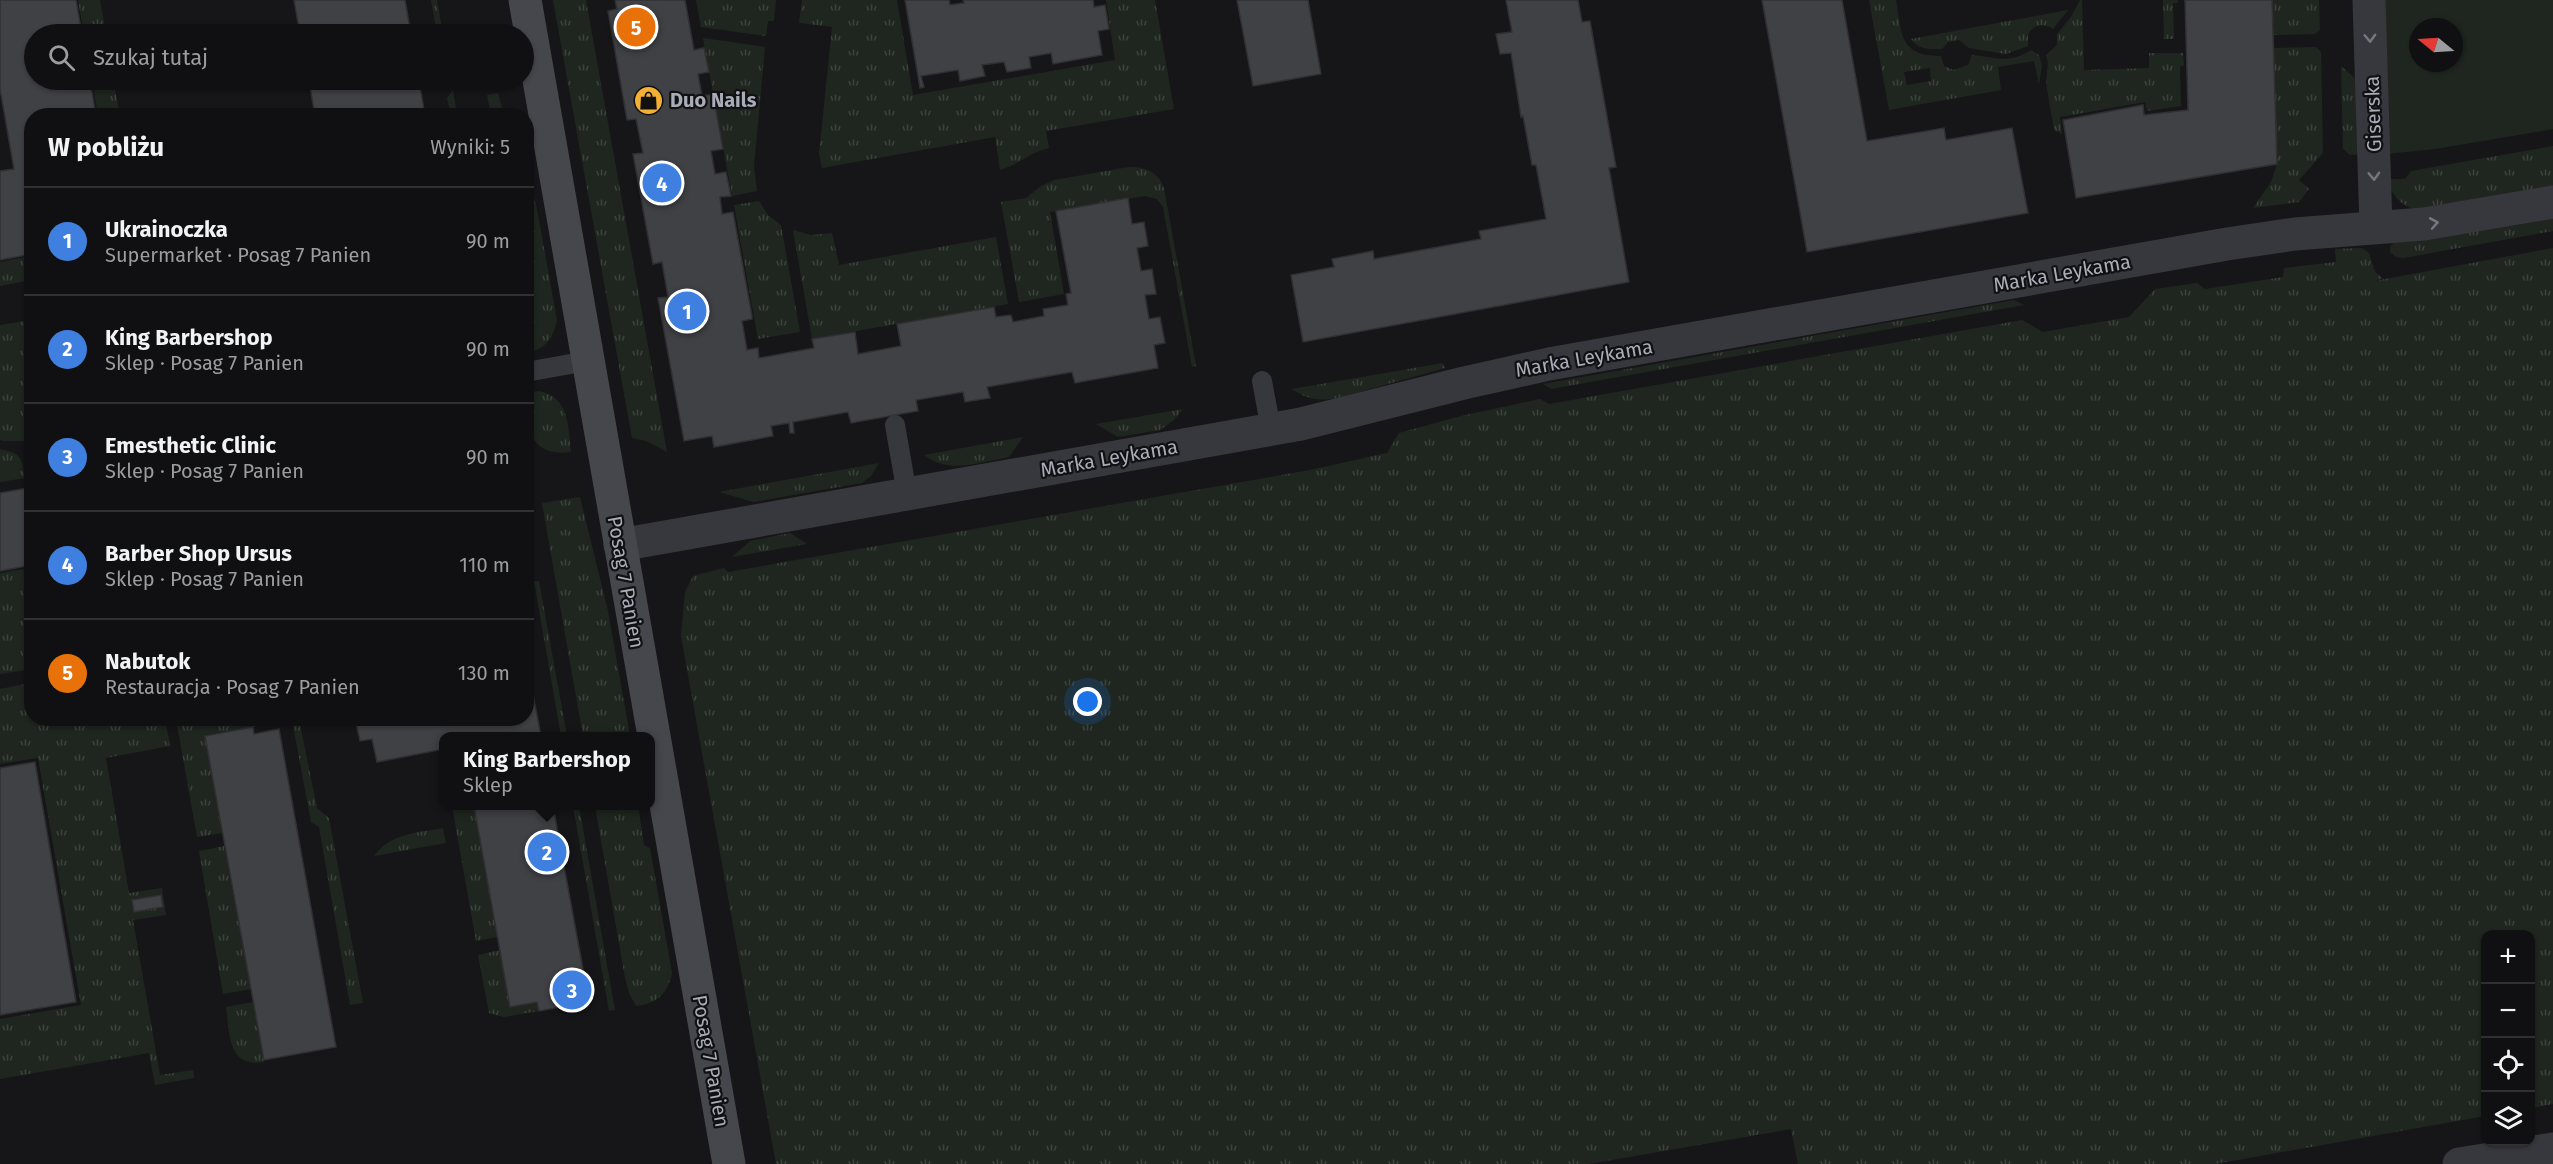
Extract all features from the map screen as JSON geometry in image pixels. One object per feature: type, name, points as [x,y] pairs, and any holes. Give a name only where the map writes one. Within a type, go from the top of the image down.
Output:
[{"type":"street","name":"Posag 7 Panien","points":[[525,0],[529,24]]},
{"type":"street","name":"Giserska","points":[[2369,0],[2376,228]]},
{"type":"street","name":"Posag 7 Panien","points":[[534,52],[653,732]]},
{"type":"street","name":"Marka Leykama","points":[[620,545],[1271,429],[1335,416],[1464,382],[1549,364],[2227,244],[2295,234],[2424,225],[2553,202]]},
{"type":"street","name":"Posag 7 Panien","points":[[655,744],[729,1164]]},
{"type":"street","points":[[2458,1164],[2553,1149]]},
{"type":"lane","points":[[534,371],[587,361]]},
{"type":"lane","points":[[1262,381],[1271,429]]},
{"type":"lane","points":[[895,424],[907,494]]},
{"type":"green space","points":[[78,0],[100,0],[104,24],[82,24]]},
{"type":"green space","points":[[431,0],[437,0],[441,24],[435,24]]},
{"type":"green space","points":[[553,0],[586,0],[667,452],[646,441],[632,438]]},
{"type":"green space","points":[[696,0],[776,0],[774,21],[768,21],[766,36],[701,27]]},
{"type":"green space","points":[[802,0],[897,0],[913,95],[1115,60],[1106,0],[1155,0],[1174,109],[1046,131],[1049,148],[1000,170],[995,137],[822,168],[819,154],[832,27],[799,23]]},
{"type":"green space","points":[[1869,0],[1896,0],[1905,41],[1917,52],[1941,56],[1944,66],[1954,70],[1968,65],[1972,55],[2009,59],[2031,50],[2039,55],[2042,66],[2039,84],[2034,61],[1998,67],[2001,90],[1889,110]],"holes":[[[1930,68],[1931,81],[1907,85],[1904,72]]]},
{"type":"green space","points":[[2082,0],[2084,70],[2149,68],[2149,53],[2183,53],[2184,66],[2180,66],[2181,106],[2147,111],[2145,102],[2060,117],[2062,134],[2054,130],[2046,83],[2048,63],[2046,55],[2057,45],[2057,34],[2071,17]]},
{"type":"green space","points":[[2163,0],[2178,0],[2178,3],[2173,3],[2174,39],[2164,39]]},
{"type":"green space","points":[[2272,0],[2319,0],[2320,30],[2315,34],[2273,35]]},
{"type":"green space","points":[[2382,0],[2553,0],[2553,129],[2436,149],[2386,154]]},
{"type":"green space","points":[[2068,10],[2053,29],[2042,25],[2036,27],[2028,35],[2028,46],[2006,54],[1969,48],[1959,40],[1948,42],[1942,49],[1925,48],[1917,45],[1911,39]]},
{"type":"green space","points":[[703,38],[765,47],[754,166],[757,191],[732,196]]},
{"type":"green space","points":[[2316,47],[2321,52],[2323,153],[2299,180],[2309,189],[2299,202],[2253,208],[2271,182],[2277,164],[2273,48]]},
{"type":"green space","points":[[2341,66],[2358,81],[2360,154],[2350,155],[2343,149]]},
{"type":"green space","points":[[94,90],[115,90],[119,108],[97,108]]},
{"type":"green space","points":[[453,90],[456,108],[449,108],[447,98]]},
{"type":"green space","points":[[498,93],[502,108],[490,108],[487,95]]},
{"type":"green space","points":[[2553,146],[2553,189],[2416,210],[2397,199],[2387,179],[2405,179],[2411,171]]},
{"type":"green space","points":[[1129,167],[1141,168],[1155,174],[1164,188],[1196,366],[1192,367],[1163,207],[1157,199],[1145,196],[1050,212],[1064,294],[1019,302],[1001,202],[1026,198],[1041,186],[1054,180]]},
{"type":"green space","points":[[534,198],[557,320],[548,342],[534,351]]},
{"type":"green space","points":[[759,201],[768,215],[781,225],[800,332],[758,339],[734,205]]},
{"type":"green space","points":[[2553,215],[2553,231],[2403,258],[2396,257],[2390,252],[2390,246],[2394,243]]},
{"type":"green space","points":[[793,230],[811,235],[832,233],[839,265],[996,237],[1008,304],[812,339]]},
{"type":"green space","points":[[2362,248],[2369,253],[2375,272],[2383,278],[2374,281],[2553,248],[2553,1104],[2535,1107],[2535,930],[2481,930],[2481,1117],[2215,1164],[1798,1164],[1791,1129],[1589,1164],[776,1164],[681,636],[685,592],[693,576],[724,568],[728,572],[1310,470],[1387,453],[1399,433],[1461,416],[1540,399],[1549,404],[2022,320],[2043,332],[2129,317],[2155,289],[2197,283],[2205,289],[2283,277],[2284,268],[2336,262],[2335,249]]},
{"type":"green space","points":[[24,257],[24,281],[0,286],[0,262]]},
{"type":"green space","points":[[2014,300],[2024,305],[1551,389],[1543,384]]},
{"type":"green space","points":[[24,321],[24,441],[0,440],[0,325]]},
{"type":"green space","points":[[1443,363],[1445,368],[1338,398],[1314,399],[1292,389]]},
{"type":"green space","points":[[539,391],[549,395],[562,407],[568,423],[571,452],[557,453],[546,450],[538,445],[534,439],[534,392]]},
{"type":"green space","points":[[1183,409],[1174,420],[1160,430],[1118,437],[1096,424]]},
{"type":"green space","points":[[1023,437],[1009,457],[976,464],[954,466],[934,461],[924,455]]},
{"type":"green space","points":[[0,449],[19,457],[24,478],[0,482]]},
{"type":"green space","points":[[879,463],[871,476],[862,483],[754,502],[719,492]]},
{"type":"green space","points":[[580,497],[608,611],[629,732],[582,732],[542,503]]},
{"type":"green space","points":[[790,533],[807,544],[732,557],[750,541]]},
{"type":"green space","points":[[24,569],[24,670],[0,674],[0,573]]},
{"type":"green space","points":[[534,581],[539,581],[566,732],[560,732]]},
{"type":"green space","points":[[24,684],[24,726],[166,726],[170,746],[106,758],[129,893],[162,888],[166,915],[133,920],[160,1075],[193,1070],[194,1078],[155,1085],[149,1053],[0,1079],[0,1019],[81,1005],[38,758],[0,764],[0,689]]},
{"type":"green space","points":[[177,726],[257,726],[205,735],[223,833],[197,837]]},
{"type":"green space","points":[[293,726],[300,726],[317,808],[329,818],[363,1003],[350,1005],[319,827],[311,822]]},
{"type":"green space","points":[[453,810],[475,810],[498,937],[476,941]]},
{"type":"green space","points":[[574,810],[580,810],[615,1010],[609,1011]]},
{"type":"green space","points":[[596,810],[640,810],[644,845],[650,848],[672,973],[668,986],[656,1000],[636,1006],[625,978]]},
{"type":"green space","points":[[443,828],[446,843],[374,856],[396,838]]},
{"type":"green space","points":[[224,846],[251,989],[223,994],[199,851]]},
{"type":"green space","points":[[500,950],[510,1007],[537,1002],[539,1011],[504,1017],[489,1013],[478,955]]},
{"type":"green space","points":[[253,1002],[264,1062],[243,1060],[237,1054],[230,1038],[226,1007]]},
{"type":"building","points":[[0,0],[76,0],[80,24],[24,24],[24,90],[92,90],[95,108],[24,108],[24,256],[0,260],[0,171],[14,169],[0,89]]},
{"type":"building","points":[[294,0],[405,0],[409,24],[298,24]]},
{"type":"building","points":[[615,0],[685,0],[694,50],[704,48],[709,72],[698,74],[702,96],[713,94],[723,149],[711,151],[715,174],[726,172],[731,196],[720,197],[722,214],[733,212],[752,316],[752,319],[742,321],[747,350],[758,348],[759,358],[765,357],[814,348],[812,339],[855,332],[858,354],[901,346],[897,324],[994,307],[996,317],[1011,315],[1013,322],[1044,316],[1043,309],[1068,305],[1066,294],[1071,293],[1056,211],[1128,198],[1132,224],[1144,222],[1148,246],[1137,248],[1141,271],[1152,269],[1156,294],[1145,295],[1149,319],[1160,317],[1165,343],[1154,345],[1158,368],[1075,383],[1072,372],[987,387],[990,398],[965,402],[963,392],[916,400],[918,411],[851,423],[848,412],[793,422],[794,433],[790,433],[789,423],[771,426],[773,436],[714,447],[712,436],[684,441],[658,298],[668,297],[662,262],[653,264],[633,154],[643,153],[636,119],[627,120],[608,11],[617,9]]},
{"type":"building","points":[[905,0],[949,0],[950,5],[964,3],[963,0],[1093,0],[1094,7],[1105,5],[1109,29],[1098,31],[1102,55],[1053,64],[1051,53],[1029,57],[1031,68],[1007,72],[1004,62],[982,65],[985,76],[960,81],[958,70],[921,76],[924,87],[920,88]]},
{"type":"building","points":[[1237,0],[1308,0],[1321,74],[1253,86]]},
{"type":"building","points":[[1506,0],[1578,0],[1582,22],[1590,21],[1616,167],[1609,168],[1629,282],[1303,342],[1291,275],[1334,267],[1332,259],[1373,251],[1374,259],[1481,239],[1479,231],[1546,219],[1536,165],[1532,165],[1523,116],[1521,117],[1511,53],[1500,54],[1496,34],[1512,32]]},
{"type":"building","points":[[1762,0],[1842,0],[1867,141],[1944,128],[1946,140],[2012,128],[2028,213],[1807,252]]},
{"type":"building","points":[[2185,0],[2272,0],[2277,164],[2076,198],[2063,120],[2143,105],[2144,115],[2188,110]]},
{"type":"building","points":[[311,90],[421,90],[424,108],[314,108]]},
{"type":"building","points":[[24,489],[24,566],[0,571],[0,493]]},
{"type":"building","points":[[534,700],[540,732],[439,732],[439,750],[377,762],[372,739],[360,741],[357,726],[534,726]]},
{"type":"building","points":[[253,727],[254,734],[279,729],[336,1047],[264,1060],[205,736]]},
{"type":"building","points":[[35,762],[76,1002],[0,1015],[0,768]]},
{"type":"building","points":[[475,810],[554,810],[589,1002],[539,1011],[537,1002],[510,1007]]},
{"type":"building","points":[[161,895],[163,907],[134,912],[132,900]]},
{"type":"place","name":"Nabutok","points":[[636,27]]},
{"type":"place","name":"Duo Nails","points":[[649,100]]},
{"type":"place","name":"Barber Shop Ursus","points":[[662,183]]},
{"type":"place","name":"Ukrainoczka","points":[[687,311]]},
{"type":"place","name":"King Barbershop","points":[[547,852]]},
{"type":"place","name":"Emesthetic Clinic","points":[[572,990]]}]
